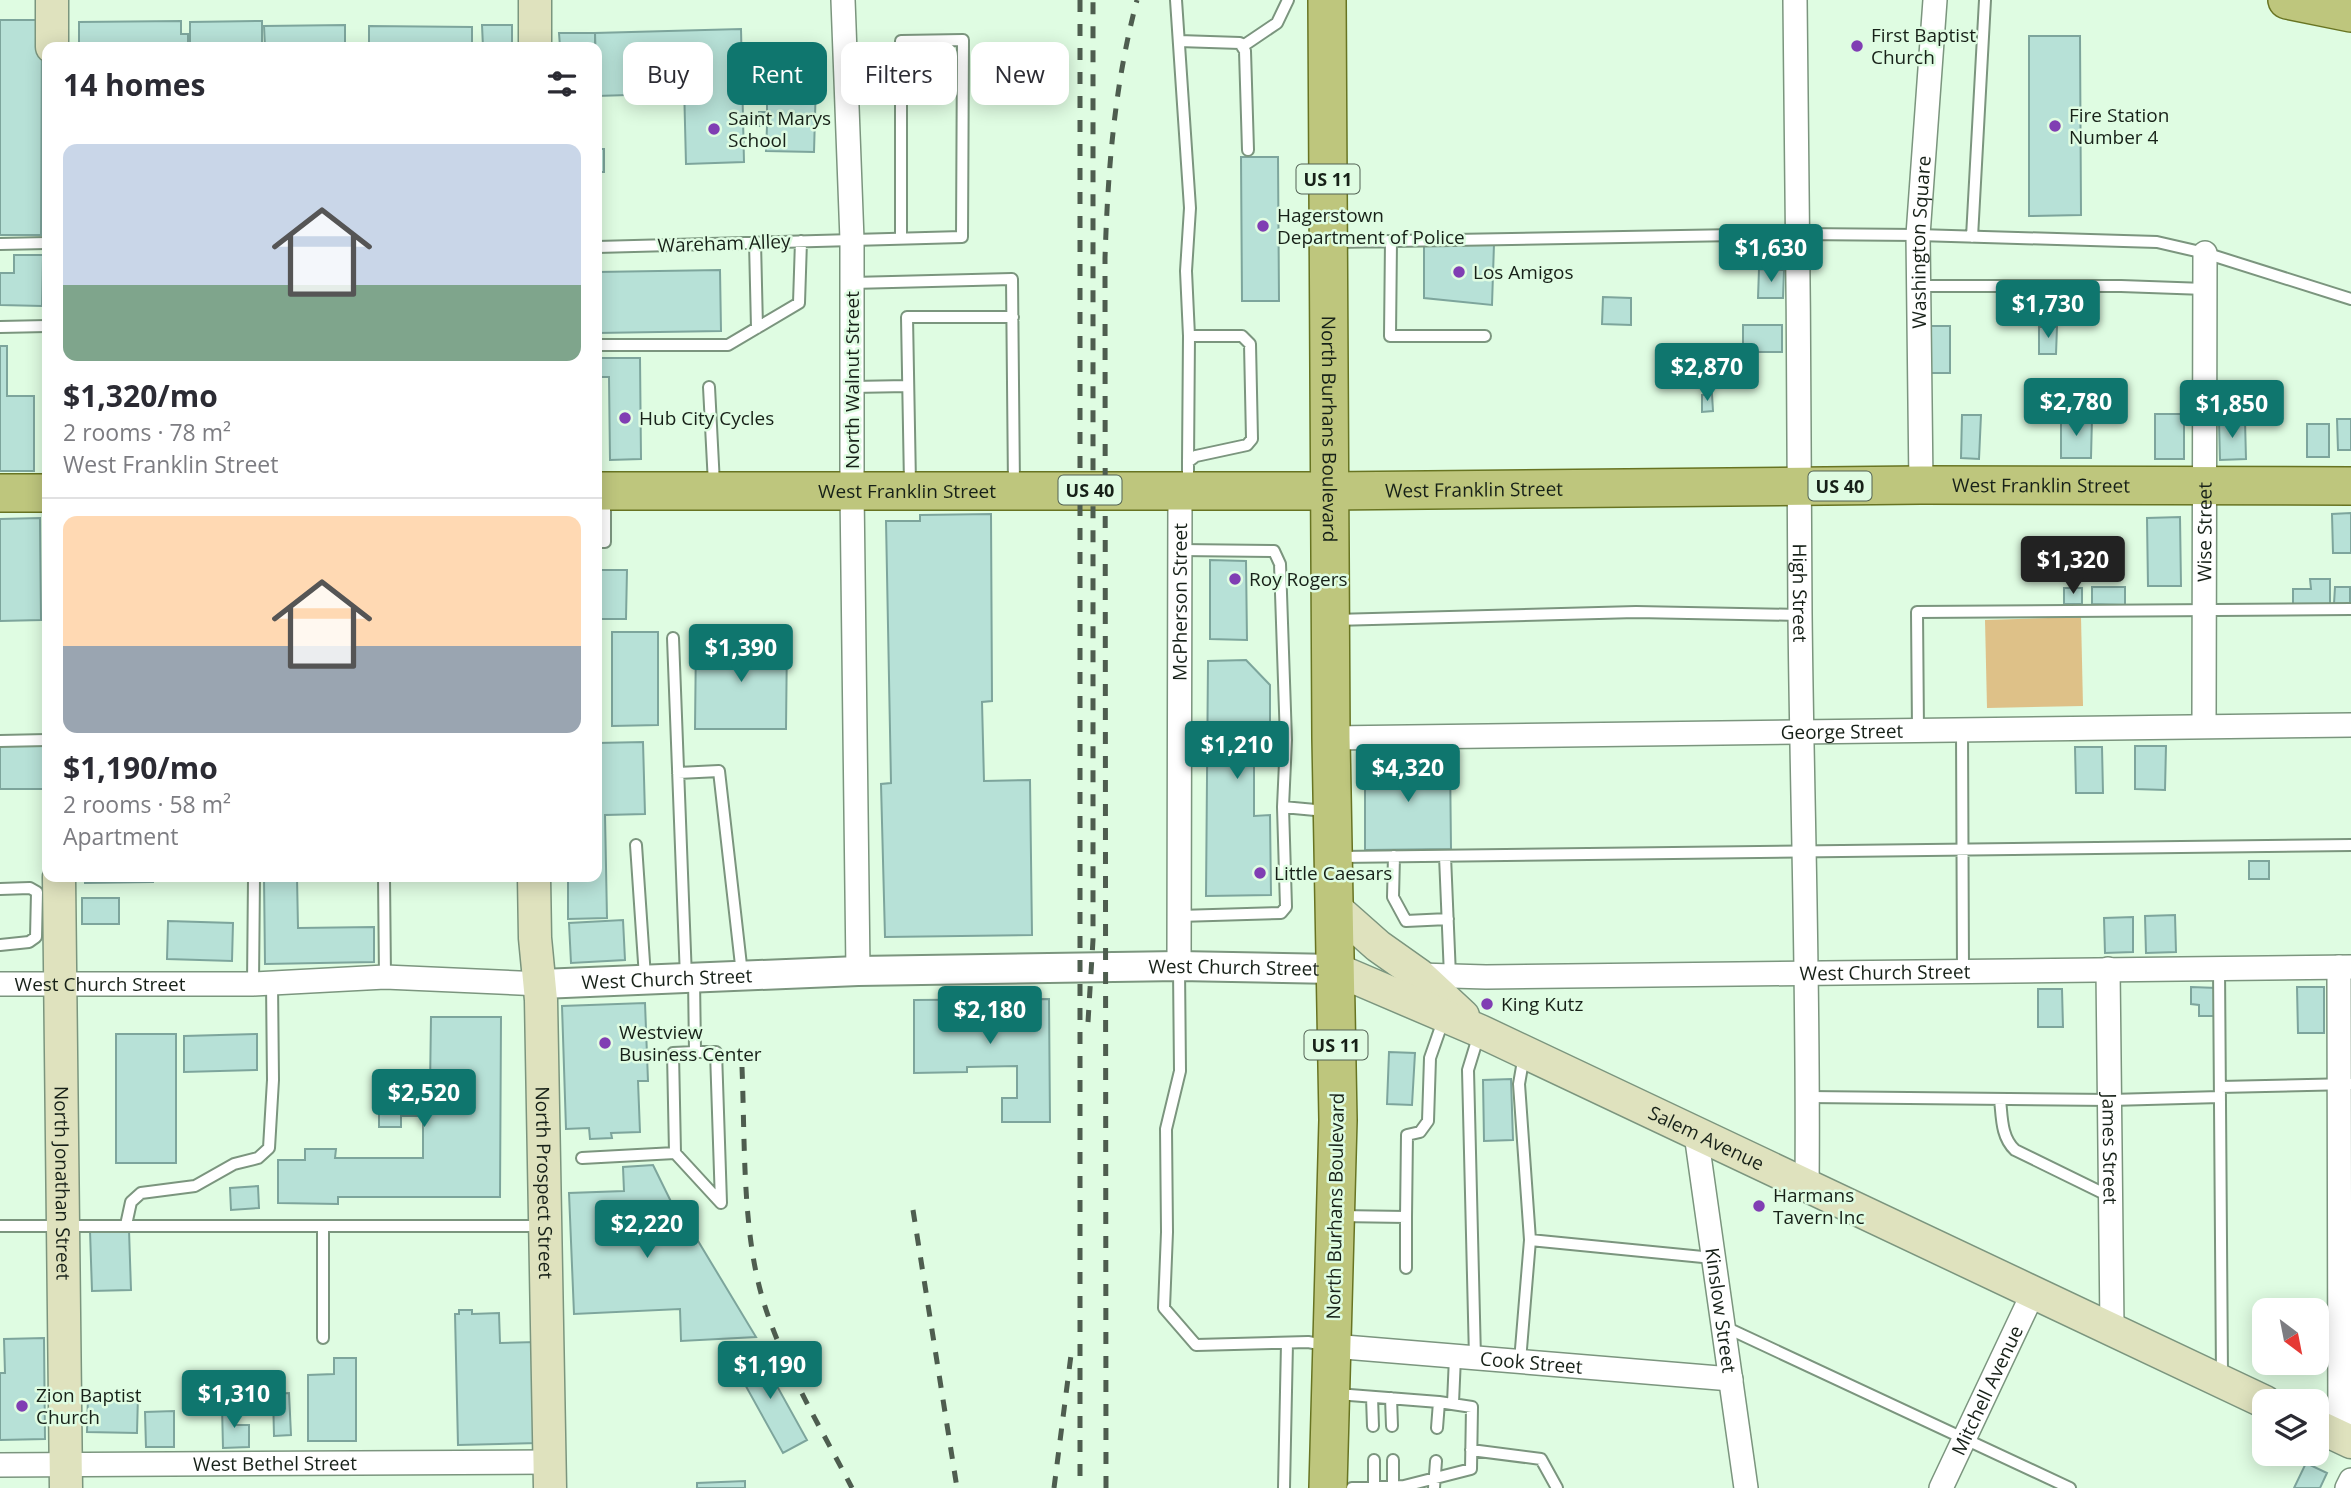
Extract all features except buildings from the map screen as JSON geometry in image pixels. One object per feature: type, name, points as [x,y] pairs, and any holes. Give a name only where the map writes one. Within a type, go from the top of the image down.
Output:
[{"type":"main road","points":[[52,0],[52,42]]},
{"type":"main road","points":[[535,0],[535,42]]},
{"type":"main road","name":"North Burhans Boulevard","points":[[1327,0],[1331,738],[1338,1120],[1328,1488]]},
{"type":"main road","points":[[2289,0],[2351,13]]},
{"type":"main road","name":"West Franklin Street","points":[[602,491],[1014,490],[1185,481],[1329,491],[1921,485],[2351,486]]},
{"type":"main road","points":[[0,493],[42,493]]},
{"type":"main road","name":"North Jonathan Street","points":[[59,882],[66,1477]]},
{"type":"main road","name":"North Prospect Street","points":[[534,882],[535,939],[541,984],[550,1475]]},
{"type":"main road","points":[[1334,907],[1377,946],[1419,975],[1480,1031]]},
{"type":"main road","name":"Salem Avenue","points":[[1335,969],[1480,1031],[2252,1396]]},
{"type":"street","name":"North Walnut Street","points":[[843,0],[852,240],[858,971]]},
{"type":"street","name":"High Street","points":[[1795,0],[1807,1186]]},
{"type":"street","name":"Washington Square","points":[[1921,485],[1918,235],[1935,0]]},
{"type":"street","name":"Wise Street","points":[[2204,726],[2205,253]]},
{"type":"street","name":"McPherson Street","points":[[1179,966],[1180,550],[1185,481]]},
{"type":"street","name":"George Street","points":[[1331,738],[1803,734],[2351,724]]},
{"type":"street","name":"West Church Street","points":[[0,984],[263,983],[385,977],[541,984],[858,971],[1179,966],[1335,969]]},
{"type":"street","name":"West Church Street","points":[[1419,975],[1805,975],[1963,970],[2345,967]]},
{"type":"street","points":[[2336,1435],[2345,1331],[2345,967]]},
{"type":"street","name":"James Street","points":[[2108,969],[2112,1328]]},
{"type":"street","name":"Kinslow Street","points":[[1696,1134],[1746,1488]]},
{"type":"street","name":"Mitchell Avenue","points":[[1941,1488],[2034,1293]]},
{"type":"street","name":"Cook Street","points":[[1332,1346],[1731,1379]]},
{"type":"street","name":"West Bethel Street","points":[[0,1465],[66,1477],[550,1475]]},
{"type":"street","points":[[2347,1488],[2351,1480]]},
{"type":"lane","points":[[1176,0],[1190,208],[1186,271],[1189,336],[1185,481]]},
{"type":"lane","points":[[1243,46],[1277,23],[1288,0]]},
{"type":"lane","points":[[1972,237],[1985,0]]},
{"type":"lane","name":"Wareham Alley","points":[[602,247],[962,237],[962,40],[901,41],[901,237]]},
{"type":"lane","points":[[1179,41],[1240,43],[1243,46],[1248,150]]},
{"type":"lane","points":[[1329,242],[1799,234],[2157,242],[2205,253],[2351,299]]},
{"type":"lane","points":[[602,345],[728,345],[799,303],[801,241]]},
{"type":"lane","points":[[1391,241],[1390,336],[1485,337]]},
{"type":"lane","points":[[755,242],[757,328]]},
{"type":"lane","points":[[0,244],[42,243]]},
{"type":"lane","points":[[852,283],[1012,279],[1014,490]]},
{"type":"lane","points":[[1917,286],[2121,286],[2205,289]]},
{"type":"lane","points":[[910,490],[907,317],[1013,317]]},
{"type":"lane","points":[[0,327],[42,326]]},
{"type":"lane","points":[[1185,481],[1196,456],[1247,445],[1252,439],[1250,344],[1242,336],[1189,336]]},
{"type":"lane","points":[[852,387],[908,386]]},
{"type":"lane","points":[[709,387],[715,491]]},
{"type":"lane","points":[[602,504],[605,542],[602,542]]},
{"type":"lane","points":[[1179,916],[1281,913],[1286,907],[1283,807],[1286,740],[1280,564],[1274,551],[1180,550]]},
{"type":"lane","points":[[1918,731],[1917,612],[2351,609]]},
{"type":"lane","points":[[1330,620],[1636,612],[1800,615]]},
{"type":"lane","points":[[673,638],[678,773],[695,1052]]},
{"type":"lane","points":[[1962,730],[1963,970]]},
{"type":"lane","points":[[0,741],[42,740]]},
{"type":"lane","points":[[678,773],[719,771],[742,976]]},
{"type":"lane","points":[[1283,807],[1333,811]]},
{"type":"lane","points":[[636,845],[646,980]]},
{"type":"lane","points":[[1334,857],[2351,845]]},
{"type":"lane","points":[[1394,856],[1392,897],[1406,920],[1448,919]]},
{"type":"lane","points":[[1446,856],[1450,976]]},
{"type":"lane","points":[[126,1225],[131,1202],[141,1193],[195,1186],[234,1164],[258,1158],[270,1148],[273,1080],[254,882]]},
{"type":"lane","points":[[384,882],[385,977]]},
{"type":"lane","points":[[0,889],[30,888],[37,892],[36,937],[29,942],[0,945]]},
{"type":"lane","points":[[1179,966],[1180,1071],[1166,1129],[1164,1308],[1196,1345],[1308,1342],[1332,1346]]},
{"type":"lane","points":[[2219,968],[2222,1382]]},
{"type":"lane","points":[[1406,1268],[1407,1135],[1420,1132],[1428,1121],[1430,1058],[1445,1016]]},
{"type":"lane","points":[[1453,1404],[1465,1357],[1468,1070],[1480,1031]]},
{"type":"lane","points":[[695,1052],[716,1052],[721,1203],[674,1153],[673,1053],[695,1052]]},
{"type":"lane","points":[[1520,1362],[1530,1240],[1519,1084],[1525,1052]]},
{"type":"lane","points":[[1808,1097],[2111,1100],[2345,1084]]},
{"type":"lane","points":[[2000,1099],[2004,1134],[2008,1144],[2015,1150],[2111,1197]]},
{"type":"lane","points":[[582,1158],[674,1153]]},
{"type":"lane","points":[[1336,1216],[1406,1217]]},
{"type":"lane","points":[[0,1226],[546,1226]]},
{"type":"lane","points":[[323,1226],[323,1338]]},
{"type":"lane","points":[[1530,1240],[1713,1258]]},
{"type":"lane","points":[[1723,1326],[2070,1488]]},
{"type":"lane","points":[[1284,1488],[1287,1343]]},
{"type":"lane","points":[[1330,1394],[1472,1407],[1471,1469],[1434,1483],[1352,1488]]},
{"type":"lane","points":[[1372,1397],[1373,1426]]},
{"type":"lane","points":[[1391,1398],[1392,1426]]},
{"type":"lane","points":[[1437,1428],[1439,1402]]},
{"type":"lane","points":[[1471,1450],[1541,1459],[1557,1488]]},
{"type":"lane","points":[[1374,1460],[1374,1487]]},
{"type":"lane","points":[[1393,1460],[1393,1486]]},
{"type":"lane","points":[[1434,1483],[1436,1461]]},
{"type":"shaded area","points":[[2081,617],[2083,706],[1987,708],[1985,620]]},
{"type":"railway","points":[[1080,0],[1080,1488]]},
{"type":"railway","points":[[1088,1022],[1093,940],[1093,0]]},
{"type":"railway","points":[[1106,1488],[1105,258],[1114,128],[1123,64],[1137,0]]},
{"type":"railway","points":[[742,1067],[748,1215],[751,1245],[763,1300],[792,1373],[852,1488]]},
{"type":"railway","points":[[913,1210],[957,1488]]},
{"type":"railway","points":[[1054,1488],[1071,1355]]},
{"type":"place","name":"First Baptist Church","points":[[1857,46]]},
{"type":"place","name":"Fire Station Number 4","points":[[2055,126]]},
{"type":"place","name":"Saint Marys School","points":[[714,129]]},
{"type":"place","name":"Hagerstown Department of Police","points":[[1263,226]]},
{"type":"place","name":"Los Amigos","points":[[1459,272]]},
{"type":"place","name":"Hub City Cycles","points":[[625,418]]},
{"type":"place","name":"Roy Rogers","points":[[1235,579]]},
{"type":"place","name":"Little Caesars","points":[[1260,873]]},
{"type":"place","name":"King Kutz","points":[[1487,1004]]},
{"type":"place","name":"Westview Business Center","points":[[605,1043]]},
{"type":"place","name":"Harmans Tavern Inc","points":[[1759,1206]]},
{"type":"place","name":"Zion Baptist Church","points":[[22,1406]]}]
